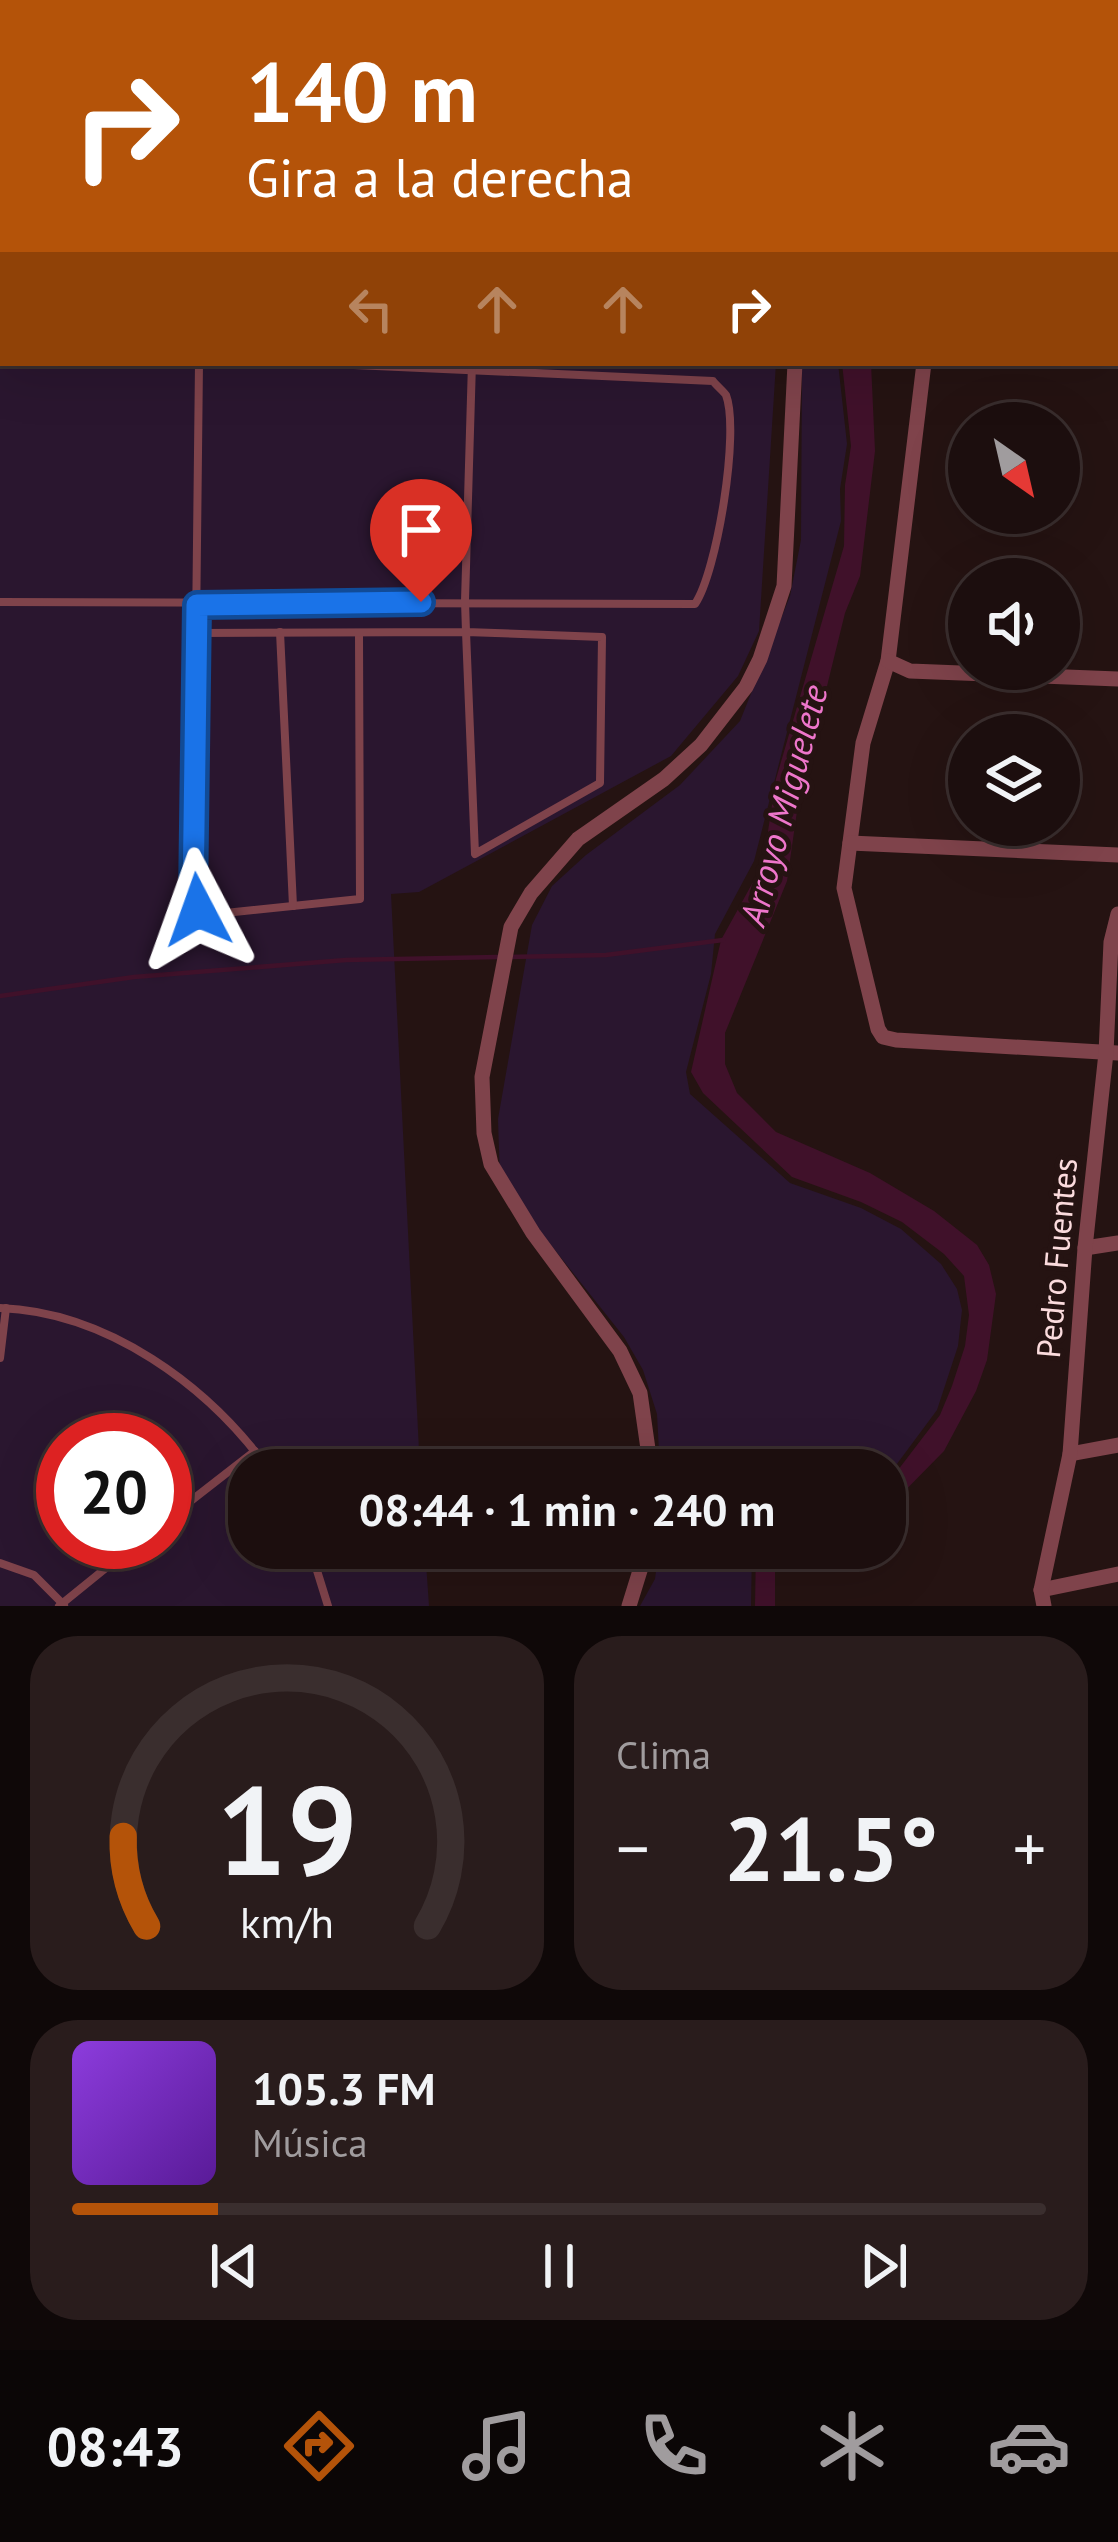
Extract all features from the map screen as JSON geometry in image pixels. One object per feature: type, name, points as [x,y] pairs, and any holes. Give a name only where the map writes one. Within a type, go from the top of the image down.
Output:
[{"type":"street","points":[[648,1449],[640,1393],[620,1352],[533,1232],[491,1164],[484,1133],[482,1077],[511,927],[548,871],[578,839],[664,778],[701,745],[753,673],[784,586],[795,366]]},
{"type":"street","points":[[924,366],[888,661],[863,743],[844,888],[846,907],[883,1037],[1112,1053]]},
{"type":"street","points":[[888,661],[910,670],[1118,679]]},
{"type":"street","points":[[850,842],[1118,855]]},
{"type":"street","name":"Pedro Fuentes","points":[[1043,1598],[1070,1454],[1085,1248],[1112,1053],[1112,942],[1118,914]]},
{"type":"street","points":[[1085,1248],[1118,1243]]},
{"type":"street","points":[[1070,1454],[1118,1445]]},
{"type":"street","points":[[629,1606],[640,1569]]},
{"type":"street","points":[[1043,1598],[1118,1574]]},
{"type":"lane","points":[[199,366],[193,900],[206,915],[360,899],[359,635]]},
{"type":"lane","points":[[0,602],[197,605],[465,601],[695,604],[713,567],[730,448],[725,394],[713,381],[472,366],[465,601],[466,632],[475,854],[600,783],[602,637],[466,632],[196,634]]},
{"type":"lane","points":[[280,632],[293,905]]},
{"type":"lane","points":[[0,1358],[3,1308],[49,1312],[144,1355],[225,1414],[253,1449]]},
{"type":"lane","points":[[192,1500],[228,1472]]},
{"type":"lane","points":[[0,1563],[34,1575],[62,1605],[105,1569]]},
{"type":"lane","points":[[317,1569],[328,1606]]},
{"type":"shaded area","points":[[0,366],[776,366],[759,631],[738,676],[671,756],[419,892],[391,894],[419,1449],[228,1449],[228,1569],[426,1569],[429,1606],[0,1606]]},
{"type":"shaded area","points":[[802,366],[838,366],[847,444],[841,521],[754,861],[715,934],[711,974],[686,1072],[690,1094],[790,1183],[861,1208],[901,1229],[941,1264],[957,1289],[962,1310],[958,1346],[937,1410],[906,1452],[659,1449],[657,1414],[643,1370],[624,1337],[500,1181],[498,1119],[532,925],[552,886],[680,785],[740,721],[790,596],[801,540]]},
{"type":"shaded area","points":[[656,1569],[752,1569],[751,1606],[640,1606]]},
{"type":"water","name":"Arroyo Miguelete","points":[[842,366],[871,366],[875,451],[860,576],[845,613],[798,804],[787,881],[725,1033],[725,1064],[737,1093],[776,1132],[870,1173],[934,1211],[977,1245],[989,1265],[996,1294],[987,1360],[976,1391],[944,1451],[906,1490],[906,1460],[940,1415],[965,1346],[969,1315],[964,1276],[902,1222],[792,1177],[703,1093],[691,1072],[721,940],[763,864],[776,779],[844,546],[851,446]]},
{"type":"water","points":[[756,1569],[775,1569],[775,1606],[755,1606]]},
{"type":"waterway","points":[[0,996],[134,977],[346,960],[606,955],[723,940]]},
{"type":"route","points":[[198,910],[193,900],[197,605],[421,602]]}]
